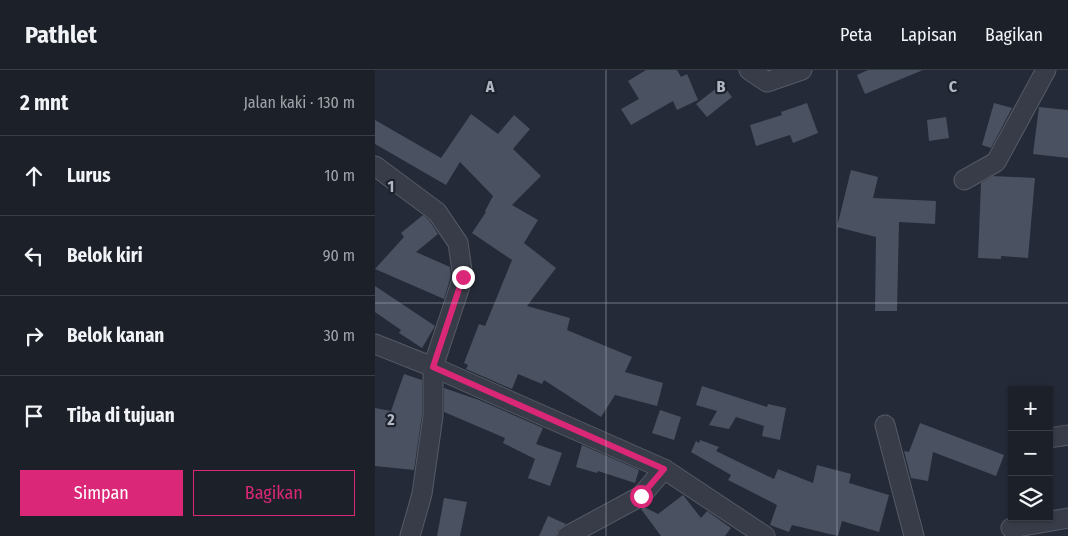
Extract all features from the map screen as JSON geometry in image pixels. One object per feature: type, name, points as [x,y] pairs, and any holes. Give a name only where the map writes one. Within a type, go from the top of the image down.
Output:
[{"type":"street","points":[[749,70],[767,82],[802,70]]},
{"type":"street","points":[[964,180],[996,162],[1046,70]]},
{"type":"street","points":[[375,166],[437,212],[458,244],[463,277],[433,367],[433,416],[422,494],[409,536]]},
{"type":"street","points":[[375,344],[433,367],[664,469],[765,536]]},
{"type":"street","points":[[885,425],[914,536]]},
{"type":"street","points":[[1053,437],[1068,435]]},
{"type":"street","points":[[567,536],[641,496],[664,469]]},
{"type":"street","points":[[1011,528],[1066,524]]},
{"type":"building","points":[[646,70],[677,70],[681,77],[687,74],[698,100],[677,110],[673,101],[631,125],[621,109],[639,99],[628,81]]},
{"type":"building","points":[[868,70],[923,70],[865,94],[857,75]]},
{"type":"building","points":[[722,84],[732,97],[707,117],[696,104]]},
{"type":"building","points":[[807,103],[818,133],[793,143],[790,135],[756,146],[750,125],[782,115],[781,112]]},
{"type":"building","points":[[994,103],[1012,108],[991,148],[982,145]]},
{"type":"building","points":[[1039,107],[1068,110],[1068,158],[1033,154]]},
{"type":"building","points":[[471,114],[498,134],[514,115],[530,129],[513,149],[541,176],[512,205],[538,220],[524,243],[556,268],[527,306],[570,318],[567,330],[632,357],[625,372],[663,383],[657,406],[615,395],[601,417],[544,380],[542,384],[518,374],[512,389],[466,369],[468,365],[464,363],[479,324],[485,326],[512,260],[472,233],[486,212],[493,196],[460,162],[446,185],[375,144],[375,120],[441,158]]},
{"type":"building","points":[[946,117],[949,138],[929,141],[927,120]]},
{"type":"building","points":[[851,170],[878,177],[873,198],[936,201],[935,224],[899,222],[897,311],[875,311],[876,237],[837,227]]},
{"type":"building","points":[[993,176],[1035,178],[1028,258],[1001,256],[1001,259],[978,258],[981,183]]},
{"type":"building","points":[[423,215],[429,220],[438,234],[416,252],[450,267],[451,276],[444,299],[375,269],[404,237],[401,233]]},
{"type":"building","points":[[375,286],[435,326],[422,348],[399,333],[401,330],[375,312]]},
{"type":"building","points":[[404,374],[422,380],[422,415],[414,470],[375,466],[375,408],[391,411]]},
{"type":"building","points":[[702,386],[767,407],[768,404],[786,408],[780,440],[762,436],[764,426],[736,417],[729,429],[709,425],[717,411],[696,405]]},
{"type":"building","points":[[444,388],[479,400],[543,428],[536,444],[562,453],[550,486],[528,478],[535,459],[503,443],[505,438],[444,412]]},
{"type":"building","points":[[660,410],[681,417],[674,440],[652,433]]},
{"type":"building","points":[[920,423],[1004,455],[996,476],[933,452],[928,481],[911,478],[904,451],[909,452]]},
{"type":"building","points":[[700,440],[719,447],[716,451],[774,479],[778,469],[813,483],[817,465],[851,474],[849,483],[889,495],[879,532],[842,521],[838,536],[792,525],[789,532],[770,525],[777,505],[728,480],[731,475],[691,452],[696,441],[699,443]]},
{"type":"building","points":[[582,445],[639,470],[635,483],[598,471],[597,473],[576,467]]},
{"type":"building","points":[[683,495],[701,518],[707,511],[731,528],[725,536],[661,536],[641,509],[644,507],[658,514]]},
{"type":"building","points":[[444,498],[467,502],[460,536],[437,536]]},
{"type":"building","points":[[548,516],[566,524],[558,530],[556,536],[539,536]]},
{"type":"route","points":[[463,277],[433,367],[664,469],[641,496]]}]
